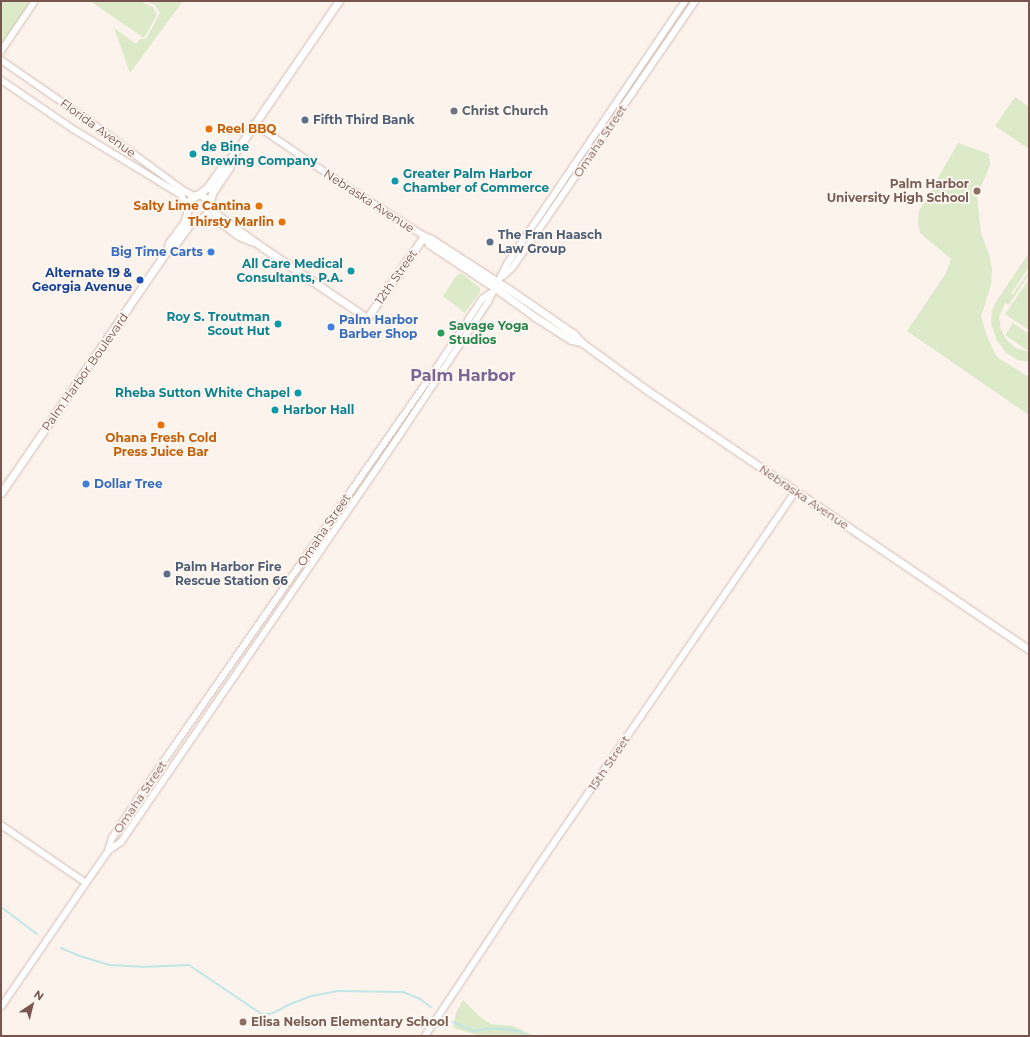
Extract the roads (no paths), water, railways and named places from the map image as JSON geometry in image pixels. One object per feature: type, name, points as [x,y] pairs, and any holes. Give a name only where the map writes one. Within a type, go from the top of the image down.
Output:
[{"type":"main road","points":[[262,247],[239,236],[216,220],[192,216],[187,208],[190,200],[207,188],[225,162],[232,157],[339,1]]},
{"type":"main road","points":[[202,218],[209,211],[212,193],[230,166],[232,157]]},
{"type":"main road","points":[[195,196],[205,197],[215,213],[262,247]]},
{"type":"main road","name":"Palm Harbor Boulevard","points":[[1,493],[167,251],[169,244],[185,221],[187,208]]},
{"type":"main road","name":"Palm Harbor Boulevard","points":[[167,251],[174,246],[190,224],[202,218]]},
{"type":"main road","name":"Nebraska Avenue","points":[[424,236],[431,239],[497,285],[574,334],[581,342],[1029,650]]},
{"type":"main road","name":"12th Street","points":[[262,247],[367,318],[424,236]]},
{"type":"street","points":[[1,51],[36,1]]},
{"type":"street","name":"Omaha Street","points":[[108,851],[121,842],[193,738],[244,659],[443,371],[488,302],[507,264],[686,1]]},
{"type":"street","name":"Omaha Street","points":[[1,1007],[108,851],[112,838],[143,791],[437,367],[482,298],[497,285],[512,268],[695,1]]},
{"type":"street","name":"Florida Avenue","points":[[1,60],[82,116],[184,191],[195,196]]},
{"type":"street","name":"Florida Avenue","points":[[1,80],[73,128],[181,195],[187,208]]},
{"type":"street","name":"Nebraska Avenue","points":[[254,124],[344,186],[424,236]]},
{"type":"street","name":"15th Street","points":[[424,1036],[538,866],[796,491]]},
{"type":"street","points":[[1,825],[86,883]]},
{"type":"waterway","points":[[1,907],[37,934]]},
{"type":"waterway","points":[[61,948],[109,965],[142,967],[189,965],[263,1015],[273,1013],[288,1005],[312,996],[337,991],[403,992],[420,999],[431,1007]]},
{"type":"waterway","points":[[453,1022],[473,1031],[494,1028],[519,1031],[527,1036]]},
{"type":"place","name":"Christ Church","points":[[454,111]]},
{"type":"place","name":"Fifth Third Bank","points":[[305,120]]},
{"type":"place","name":"Reel BBQ","points":[[209,129]]},
{"type":"place","name":"de Bine Brewing Company","points":[[193,154]]},
{"type":"place","name":"Greater Palm Harbor Chamber of Commerce","points":[[395,181]]},
{"type":"place","name":"Palm Harbor University High School","points":[[977,191]]},
{"type":"place","name":"Salty Lime Cantina","points":[[259,206]]},
{"type":"place","name":"Thirsty Marlin","points":[[282,222]]},
{"type":"place","name":"The Fran Haasch Law Group","points":[[490,242]]},
{"type":"place","name":"Big Time Carts","points":[[211,252]]},
{"type":"place","name":"All Care Medical Consultants, P.A.","points":[[351,271]]},
{"type":"place","name":"Alternate 19 & Georgia Avenue","points":[[140,280]]},
{"type":"place","name":"Roy S. Troutman Scout Hut","points":[[278,324]]},
{"type":"place","name":"Palm Harbor Barber Shop","points":[[331,327]]},
{"type":"place","name":"Savage Yoga Studios","points":[[441,333]]},
{"type":"place","name":"Rheba Sutton White Chapel","points":[[298,393]]},
{"type":"place","name":"Harbor Hall","points":[[275,410]]},
{"type":"place","name":"Ohana Fresh Cold Press Juice Bar","points":[[161,425]]},
{"type":"place","name":"Dollar Tree","points":[[86,484]]},
{"type":"place","name":"Palm Harbor Fire Rescue Station 66","points":[[167,574]]},
{"type":"place","name":"Elisa Nelson Elementary School","points":[[243,1022]]},
{"type":"district","name":"Palm Harbor","points":[[463,376]]}]
